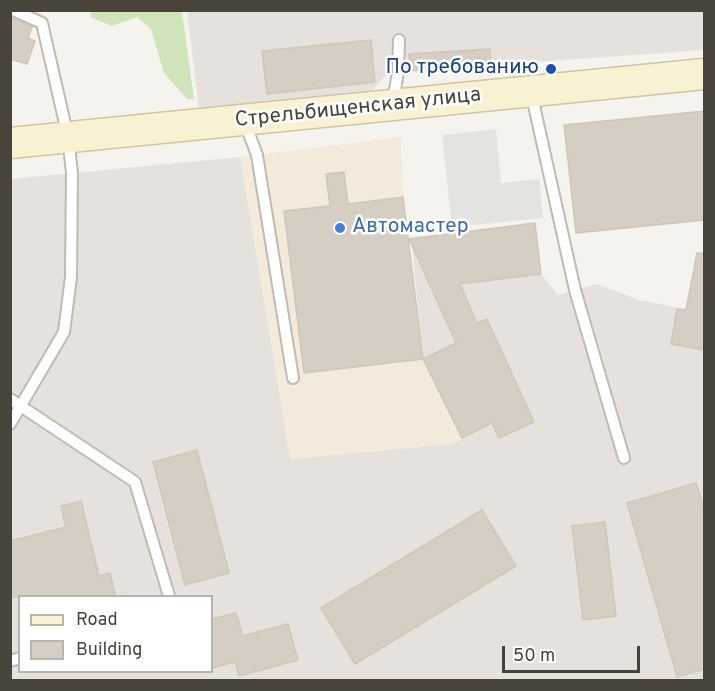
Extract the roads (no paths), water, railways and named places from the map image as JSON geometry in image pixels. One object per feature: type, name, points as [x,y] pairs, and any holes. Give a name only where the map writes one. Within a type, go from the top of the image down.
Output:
[{"type":"main road","name":"Стрельбищенская улица","points":[[10,143],[705,74]]},
{"type":"lane","points":[[10,424],[64,332],[71,278],[72,173],[68,137],[42,22],[13,10]]},
{"type":"lane","points":[[392,105],[398,72],[399,40]]},
{"type":"lane","points":[[531,91],[575,290],[624,458]]},
{"type":"lane","points":[[244,120],[256,155],[293,378]]},
{"type":"lane","points":[[10,399],[135,482],[168,595]]},
{"type":"place","name":"По требованию","points":[[551,69]]},
{"type":"place","name":"Автомастер","points":[[340,228]]}]
